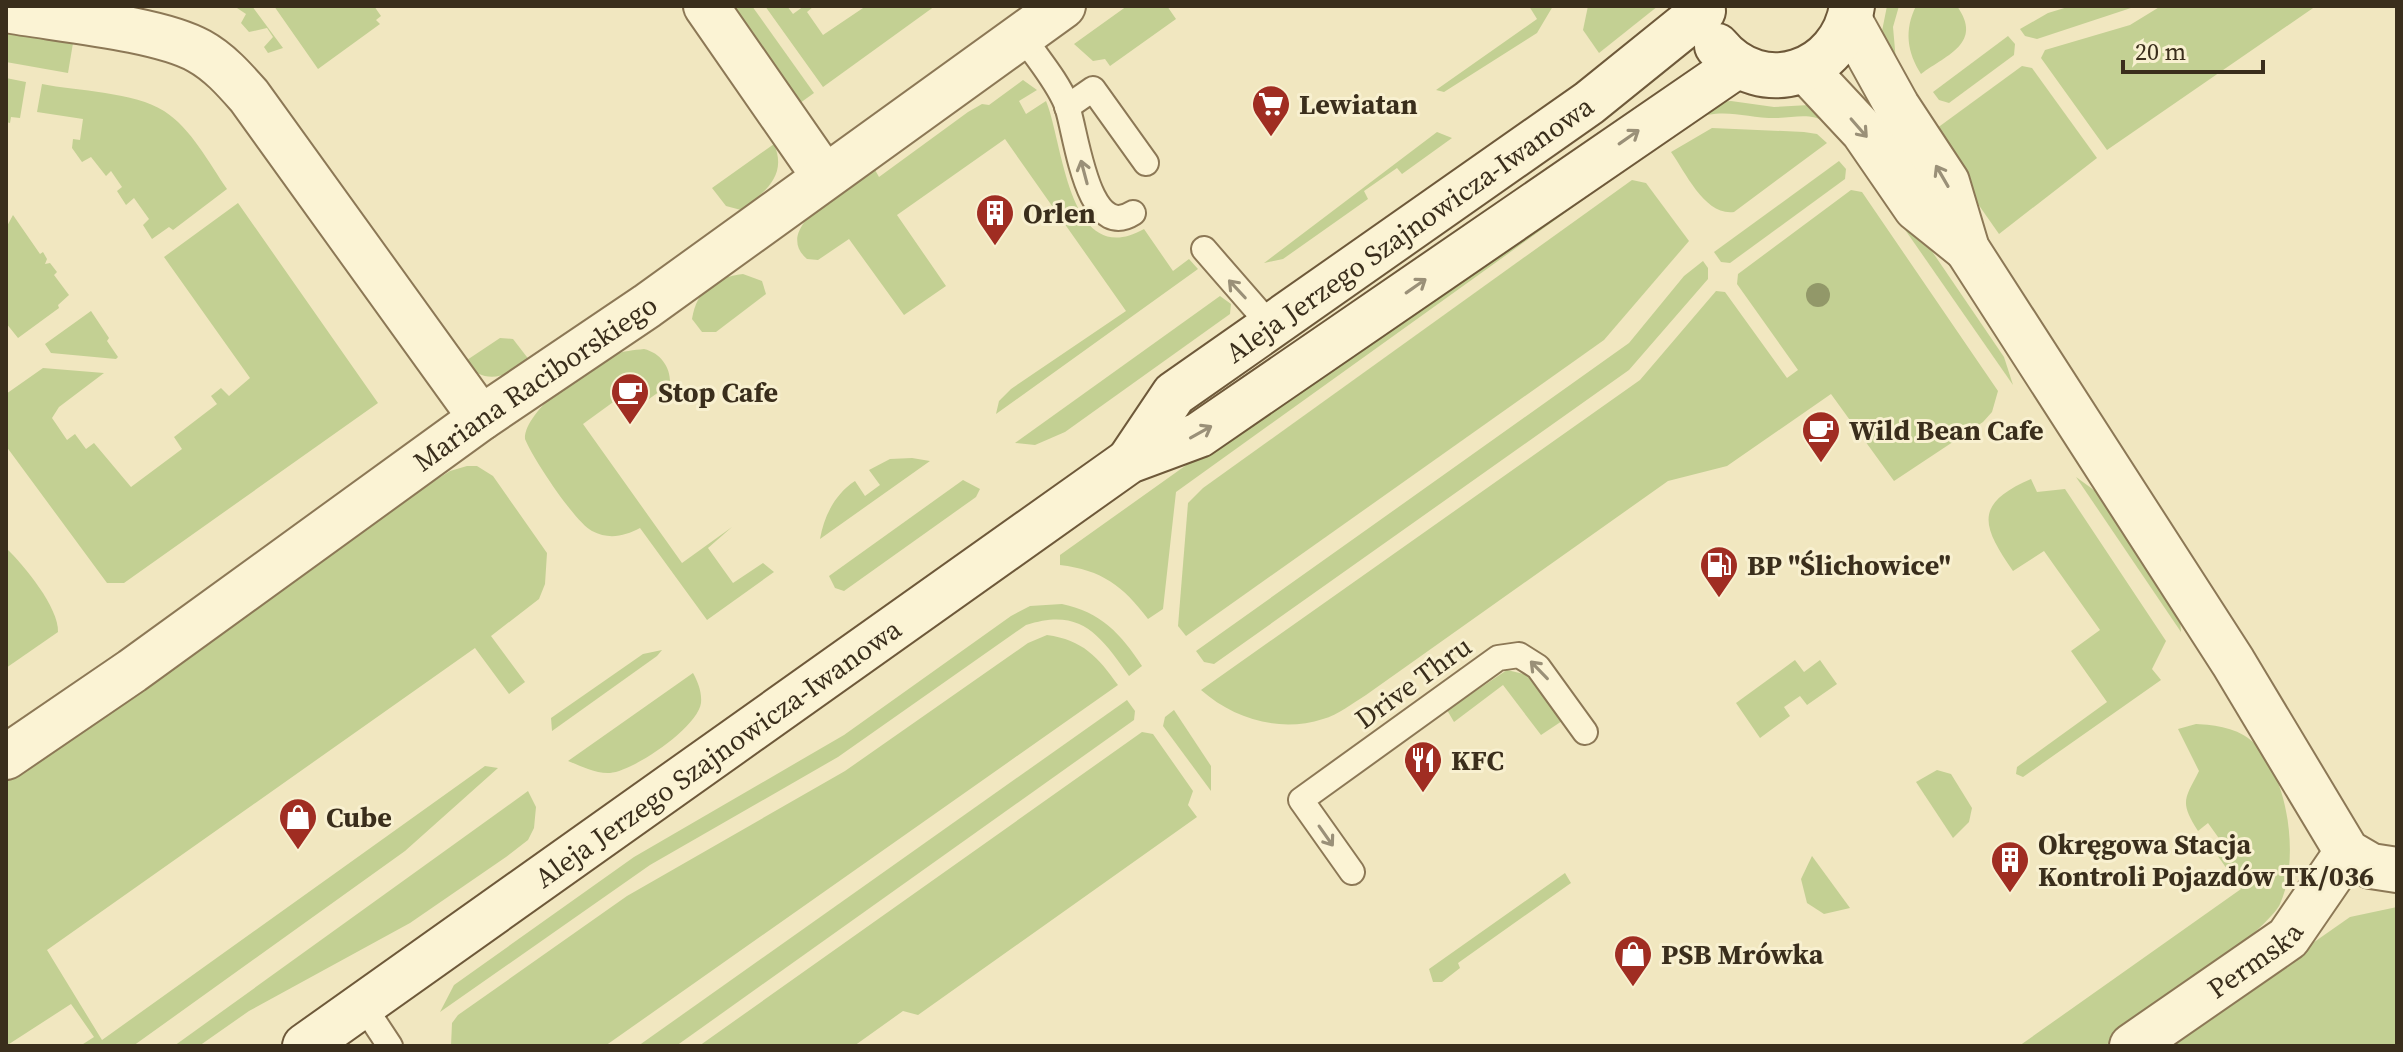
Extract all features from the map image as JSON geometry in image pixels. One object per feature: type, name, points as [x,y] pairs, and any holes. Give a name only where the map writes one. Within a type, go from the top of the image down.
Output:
[{"type":"street","points":[[706,6],[824,176]]},
{"type":"street","name":"Mariana Raciborskiego","points":[[6,757],[132,671],[481,418],[647,306],[1063,6]]},
{"type":"street","points":[[1703,8],[1714,42],[1738,65],[1759,74],[1784,76],[1806,70],[1825,58],[1840,41],[1851,13]]},
{"type":"street","name":"Aleja Jerzego Szajnowicza-Iwanowa","points":[[1129,461],[1174,394],[1589,103],[1703,8]]},
{"type":"street","points":[[6,10],[161,38],[198,51],[217,63],[249,96],[481,418]]},
{"type":"street","points":[[1851,13],[1897,106],[1947,182],[1967,249],[2233,662],[2347,852],[2371,866],[2397,870]]},
{"type":"street","name":"Aleja Jerzego Szajnowicza-Iwanowa","points":[[305,1046],[1129,461],[1199,435],[1738,65]]},
{"type":"street","points":[[1806,70],[1863,131],[1916,208],[1967,249]]},
{"type":"street","name":"Permska","points":[[2132,1046],[2288,938],[2347,852]]},
{"type":"lane","points":[[1022,35],[1067,107],[1096,204],[1115,218],[1124,219],[1133,213]]},
{"type":"lane","points":[[1067,107],[1093,89],[1146,163]]},
{"type":"lane","points":[[1204,249],[1271,326]]},
{"type":"lane","name":"Drive Thru","points":[[1352,872],[1301,800],[1481,669],[1506,655],[1519,655],[1538,667],[1585,732]]},
{"type":"lane","points":[[363,1005],[390,1046]]},
{"type":"green space","points":[[234,6],[252,6],[283,48],[268,53],[264,47],[273,37],[267,28],[249,32],[241,23],[246,14]]},
{"type":"green space","points":[[274,6],[374,6],[381,16],[376,20],[380,24],[318,69]]},
{"type":"green space","points":[[723,6],[752,6],[814,93],[793,108]]},
{"type":"green space","points":[[765,6],[787,6],[793,14],[804,6],[814,6],[807,12],[823,35],[866,6],[935,6],[823,87]]},
{"type":"green space","points":[[1127,6],[1167,6],[1176,19],[1110,66],[1105,59],[1093,61],[1074,44]]},
{"type":"green space","points":[[1529,6],[1553,6],[1537,33],[1444,92],[1436,90],[1537,19]]},
{"type":"green space","points":[[1588,6],[1658,6],[1599,53],[1583,30]]},
{"type":"green space","points":[[1887,6],[1899,6],[1893,27],[1896,61],[1881,36]]},
{"type":"green space","points":[[1916,6],[1957,6],[1966,29],[1959,46],[1921,74],[1909,41]]},
{"type":"green space","points":[[2071,6],[2137,6],[2037,39],[2025,36],[2020,29],[2048,13]]},
{"type":"green space","points":[[2161,6],[2316,6],[2107,150],[2041,58],[2045,50],[2130,25]]},
{"type":"green space","points":[[6,32],[73,43],[68,73],[6,62]]},
{"type":"green space","points":[[2008,36],[2015,44],[2014,55],[1949,103],[1939,100],[1933,92]]},
{"type":"green space","points":[[2022,66],[2032,68],[2097,158],[1999,234],[1929,134]]},
{"type":"green space","points":[[6,78],[26,82],[20,118],[11,117],[10,123],[6,122]]},
{"type":"green space","points":[[1023,80],[1037,90],[1019,101],[1026,114],[1046,101],[1064,170],[1084,218],[1099,233],[1119,237],[1144,229],[1173,271],[1189,259],[1198,269],[996,414],[999,401],[1011,389],[1126,311],[1005,139],[897,215],[946,286],[904,315],[849,239],[818,260],[807,259],[798,247],[798,233],[818,207],[849,184],[874,168],[879,177],[968,112],[982,104],[989,105]]},
{"type":"green space","points":[[42,84],[122,96],[164,111],[191,136],[227,189],[173,230],[169,227],[152,239],[143,225],[149,219],[134,198],[126,205],[117,191],[122,187],[111,171],[106,176],[91,157],[82,162],[72,148],[73,139],[80,140],[83,119],[37,112]]},
{"type":"green space","points":[[1731,101],[1774,107],[1809,105],[1827,123],[1808,117],[1776,118],[1725,113],[1693,119],[1706,103]]},
{"type":"green space","points":[[1712,128],[1804,132],[1817,134],[1827,143],[1734,212],[1724,211],[1705,200],[1671,152]]},
{"type":"green space","points":[[1437,132],[1452,138],[1402,174],[1397,168],[1364,191],[1368,199],[1283,259],[1264,263]]},
{"type":"green space","points":[[774,144],[778,165],[771,183],[741,210],[726,206],[712,188]]},
{"type":"green space","points":[[1839,161],[1846,169],[1845,179],[1730,263],[1721,262],[1714,252]]},
{"type":"green space","points":[[1612,162],[1617,169],[1615,177],[1176,492],[1163,609],[1148,619],[1130,597],[1110,582],[1088,571],[1060,565],[1060,555]]},
{"type":"green space","points":[[1878,172],[2004,357],[2013,385],[1883,198]]},
{"type":"green space","points":[[1632,180],[1646,183],[1689,241],[1604,340],[1186,636],[1178,626],[1188,503],[1203,488]]},
{"type":"green space","points":[[1851,190],[1862,192],[1998,391],[1992,412],[1983,422],[1894,481],[1831,394],[1727,466],[1668,481],[1334,715],[1307,723],[1258,721],[1228,709],[1201,690],[1640,380],[1716,291],[1725,292],[1787,378],[1798,370],[1737,284],[1738,274]]},
{"type":"green space","points":[[238,203],[378,403],[124,583],[107,583],[6,446],[6,394],[43,368],[104,373],[59,407],[52,418],[67,440],[75,434],[86,449],[94,443],[131,487],[182,449],[174,437],[217,404],[211,396],[221,388],[229,396],[250,378],[164,257]]},
{"type":"green space","points":[[13,215],[40,254],[43,252],[47,259],[45,264],[50,263],[57,272],[54,275],[69,295],[58,305],[59,308],[18,338],[6,323],[6,228]]},
{"type":"green space","points":[[1703,261],[1708,268],[1708,279],[1629,370],[1214,664],[1204,662],[1196,651],[1629,343],[1684,276]]},
{"type":"green space","points":[[743,274],[762,281],[766,294],[716,332],[702,332],[692,319],[698,300],[715,282]]},
{"type":"green space","points":[[1220,296],[1231,304],[1230,314],[1065,432],[1035,445],[1015,443]]},
{"type":"green space","points":[[91,311],[118,357],[51,353],[45,344]]},
{"type":"green space","points":[[500,338],[513,339],[530,361],[496,376],[480,374],[464,362]]},
{"type":"green space","points":[[644,349],[664,362],[670,384],[649,399],[638,384],[583,424],[682,563],[732,527],[708,548],[733,583],[763,563],[774,572],[707,620],[640,528],[623,535],[598,534],[575,516],[536,461],[525,439],[535,415],[574,378],[613,355]]},
{"type":"green space","points":[[890,459],[930,461],[820,539],[832,506],[848,486],[855,481],[865,496],[880,485],[869,470]]},
{"type":"green space","points":[[477,466],[493,476],[547,553],[545,584],[539,599],[491,636],[525,682],[509,694],[475,648],[47,950],[102,1040],[485,766],[498,768],[405,851],[133,1046],[80,1046],[94,1037],[71,1004],[6,1046],[6,782],[431,483],[450,471]]},
{"type":"green space","points":[[2076,477],[2098,493],[2180,619],[2181,632]]},
{"type":"green space","points":[[2031,479],[2037,492],[2065,489],[2166,641],[2152,669],[2161,680],[2023,777],[2016,774],[2017,767],[2107,702],[2071,651],[2100,630],[2044,551],[2013,571],[1990,529],[1992,507],[1999,498]]},
{"type":"green space","points":[[963,480],[980,489],[976,497],[844,591],[835,588],[829,576]]},
{"type":"green space","points":[[6,548],[47,599],[58,632],[6,668]]},
{"type":"green space","points":[[1062,604],[1088,613],[1109,626],[1142,666],[1129,676],[1098,637],[1075,622],[1045,620],[1026,625],[838,757],[650,865],[440,1012],[454,985],[634,857],[844,735],[1011,616],[1030,606]]},
{"type":"green space","points":[[1047,635],[1060,637],[1088,651],[1118,685],[605,1046],[451,1046],[452,1023],[458,1015],[627,896],[845,771],[1028,643]]},
{"type":"green space","points":[[662,650],[552,731],[551,718],[643,654]]},
{"type":"green space","points":[[1795,660],[1804,672],[1820,660],[1837,684],[1807,705],[1800,696],[1784,707],[1790,716],[1760,738],[1736,703]]},
{"type":"green space","points":[[1507,670],[1528,675],[1562,721],[1541,735],[1503,685],[1454,722],[1447,710]]},
{"type":"green space","points":[[693,673],[701,695],[697,713],[677,735],[649,756],[610,773],[594,771],[568,761]]},
{"type":"green space","points":[[1127,700],[1135,711],[1134,720],[676,1046],[638,1046]]},
{"type":"green space","points":[[1174,710],[1211,766],[1211,791],[1163,726],[1165,717]]},
{"type":"green space","points":[[2196,724],[2241,733],[2253,742],[2275,775],[2288,819],[2290,842],[2286,886],[2280,904],[2227,956],[2142,1022],[2105,1045],[2088,1048],[2019,1046],[2241,889],[2215,852],[2223,844],[2208,823],[2198,831],[2186,806],[2199,771],[2178,729]]},
{"type":"green space","points":[[1142,732],[1153,734],[1193,791],[1188,805],[1197,817],[918,1015],[903,1011],[854,1046],[699,1046]]},
{"type":"green space","points":[[1937,770],[1951,774],[1972,808],[1969,822],[1953,838],[1916,782]]},
{"type":"green space","points":[[528,791],[536,807],[534,828],[528,840],[506,857],[410,923],[249,1011],[199,1046],[174,1046]]},
{"type":"green space","points":[[1812,856],[1850,908],[1824,914],[1807,903],[1801,879]]},
{"type":"green space","points":[[1565,873],[1571,883],[1458,963],[1460,968],[1442,982],[1433,982],[1429,969]]},
{"type":"green space","points":[[2397,907],[2397,1046],[2165,1046],[2350,917]]},
{"type":"place","name":"Lewiatan","points":[[1271,138]]},
{"type":"place","name":"Orlen","points":[[995,247]]},
{"type":"place","name":"Stop Cafe","points":[[630,426]]},
{"type":"place","name":"Wild Bean Cafe","points":[[1821,464]]},
{"type":"place","name":"BP \"Ślichowice\"","points":[[1719,599]]},
{"type":"place","name":"KFC","points":[[1423,794]]},
{"type":"place","name":"Cube","points":[[298,851]]},
{"type":"place","name":"Okręgowa Stacja Kontroli Pojazdów TK/036","points":[[2010,894]]},
{"type":"place","name":"PSB Mrówka","points":[[1633,988]]}]
